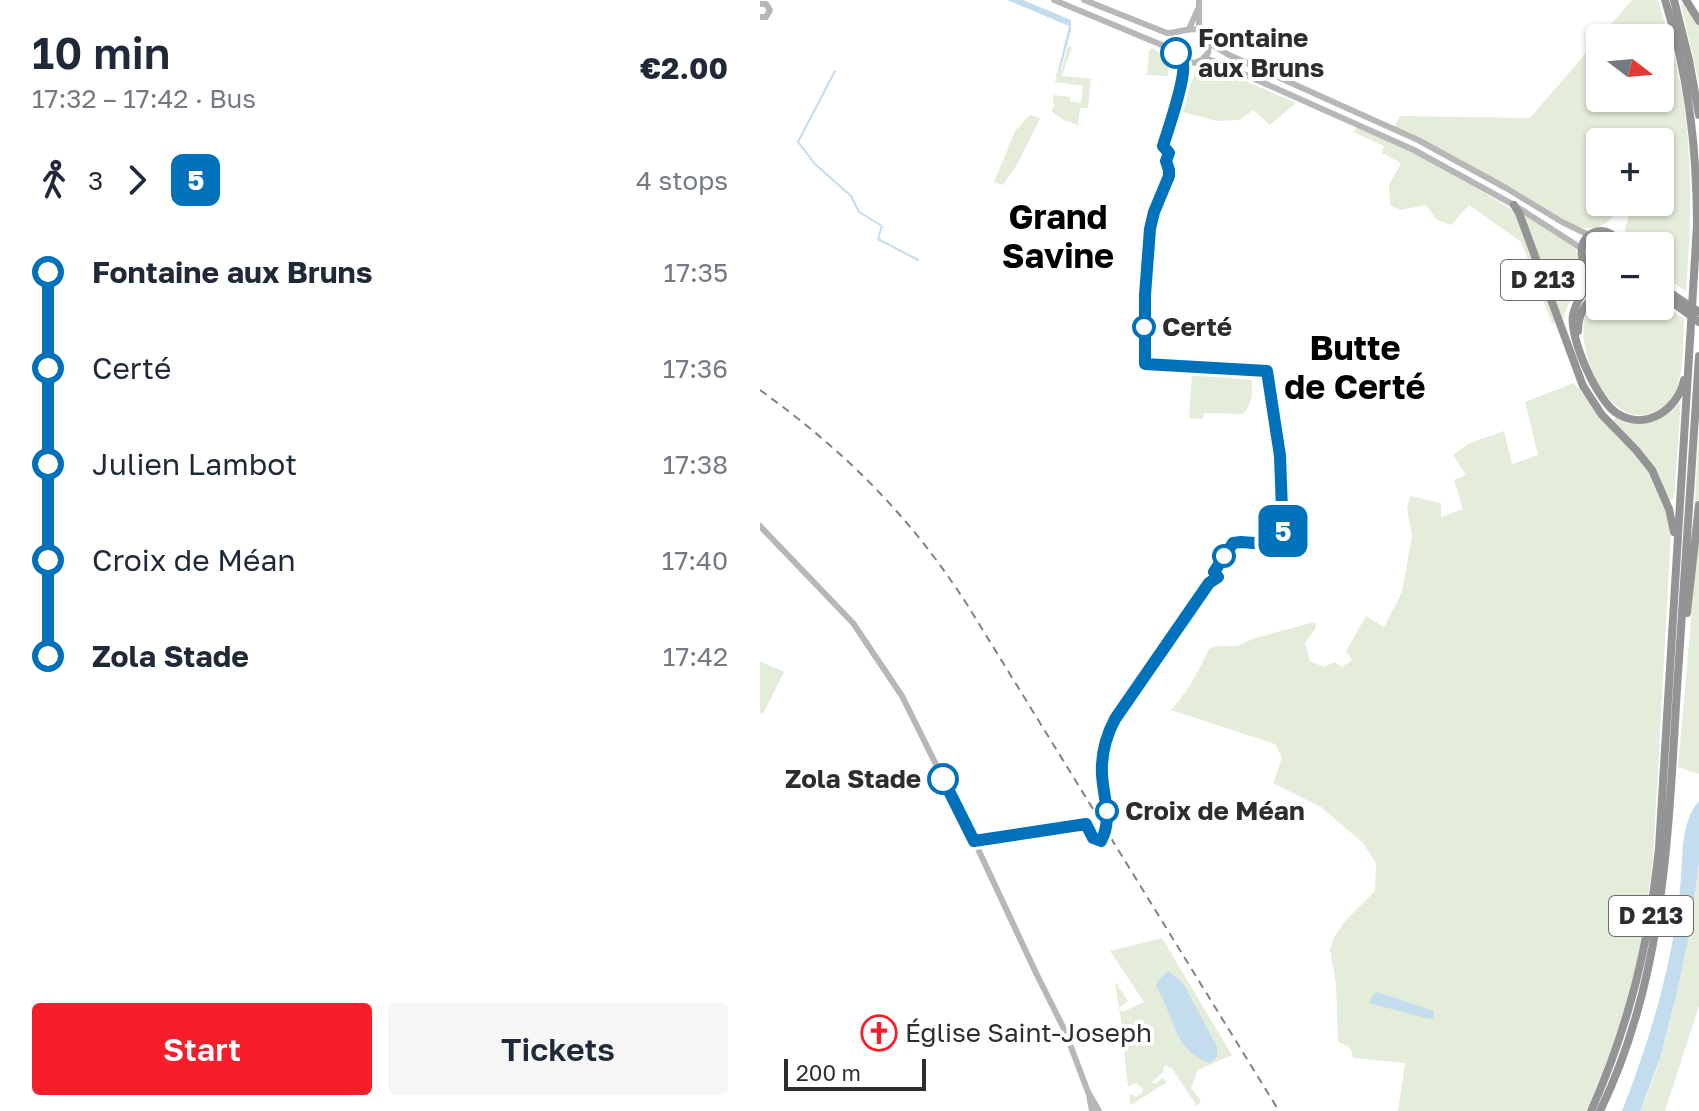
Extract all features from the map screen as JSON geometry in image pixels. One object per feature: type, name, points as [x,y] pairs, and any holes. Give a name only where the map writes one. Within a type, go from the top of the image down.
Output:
[{"type":"highway","name":"D 213","points":[[1591,1111],[1627,1018],[1644,955],[1659,848],[1697,225],[1693,140],[1682,64],[1665,0]]},
{"type":"highway","points":[[1674,0],[1699,115]]},
{"type":"highway","points":[[1686,0],[1699,21]]},
{"type":"highway","name":"D 213","points":[[1514,205],[1570,356]]},
{"type":"highway","points":[[1586,240],[1581,248],[1584,280],[1568,320],[1570,356],[1595,406],[1652,470],[1674,527],[1673,558],[1677,565]]},
{"type":"highway","points":[[1582,260],[1586,265]]},
{"type":"highway","points":[[1586,290],[1573,313],[1576,339],[1603,401],[1618,414],[1635,420],[1655,417],[1674,403],[1683,384],[1690,344]]},
{"type":"highway","points":[[1674,293],[1699,309]]},
{"type":"highway","points":[[1576,339],[1578,323],[1586,305]]},
{"type":"highway","points":[[1674,305],[1699,322]]},
{"type":"highway","name":"D 213","points":[[1600,1111],[1635,1020],[1655,939],[1667,843],[1699,356]]},
{"type":"highway","points":[[1680,648],[1684,640],[1699,505]]},
{"type":"main road","points":[[1054,0],[1169,48],[1187,62],[1195,63],[1203,59],[1208,53],[1209,42]]},
{"type":"main road","points":[[1084,0],[1167,33],[1199,30],[1209,42],[1229,55],[1418,140],[1586,234]]},
{"type":"main road","points":[[1199,0],[1199,30]]},
{"type":"main road","points":[[761,20],[770,12],[765,3]]},
{"type":"main road","points":[[1189,29],[1198,9]]},
{"type":"main road","points":[[1176,53],[1175,42],[1180,33]]},
{"type":"main road","points":[[1203,59],[1219,63],[1414,150],[1514,205],[1581,248]]},
{"type":"main road","points":[[760,526],[853,623],[898,690],[1065,1031],[1092,1111]]},
{"type":"main road","points":[[1088,1092],[1099,1111]]},
{"type":"green space","points":[[1632,0],[1657,0],[1665,24],[1611,24]]},
{"type":"green space","points":[[1681,5],[1699,25],[1699,83]]},
{"type":"green space","points":[[1068,46],[1072,47],[1062,76],[1091,79],[1088,108],[1080,108],[1078,124],[1081,126],[1063,120],[1051,111],[1054,95],[1070,97],[1070,101],[1081,103],[1083,86],[1055,82]]},
{"type":"green space","points":[[1152,48],[1169,60],[1168,76],[1147,75],[1149,51]]},
{"type":"green space","points":[[1586,53],[1586,112],[1674,112],[1674,56],[1688,147],[1690,195],[1686,291],[1674,283],[1674,232],[1625,232],[1625,228],[1629,216],[1674,216],[1674,128],[1586,128],[1586,216],[1612,216],[1602,226],[1591,228],[1577,227],[1394,127],[1400,116],[1530,118]]},
{"type":"green space","points":[[1213,67],[1296,103],[1270,125],[1253,110],[1240,120],[1217,121],[1179,111],[1195,74],[1201,68]]},
{"type":"green space","points":[[1030,115],[1040,119],[1018,163],[1003,185],[994,182],[1015,131]]},
{"type":"green space","points":[[1357,127],[1421,156],[1575,247],[1582,272],[1563,318],[1552,324],[1521,242],[1469,205],[1451,225],[1437,220],[1426,205],[1400,210],[1390,205],[1389,185],[1401,163],[1382,153],[1384,146],[1353,132]]},
{"type":"green space","points":[[1674,312],[1684,318],[1681,373],[1672,398],[1666,405],[1642,415],[1627,412],[1613,403],[1593,372],[1587,354],[1584,322],[1586,315],[1586,320],[1674,320]]},
{"type":"green space","points":[[1192,374],[1252,380],[1249,407],[1243,414],[1204,413],[1203,419],[1189,418]]},
{"type":"green space","points":[[1574,383],[1608,425],[1617,417],[1636,423],[1652,422],[1681,401],[1674,497],[1670,502],[1653,860],[1634,975],[1624,1012],[1586,1111],[1398,1111],[1405,1063],[1353,1058],[1349,1047],[1338,1042],[1336,985],[1330,950],[1334,937],[1345,921],[1375,891],[1376,863],[1363,843],[1321,807],[1273,783],[1282,758],[1275,744],[1171,710],[1183,696],[1209,649],[1217,646],[1237,646],[1315,622],[1316,628],[1305,643],[1310,661],[1324,667],[1335,662],[1342,667],[1352,660],[1346,651],[1366,616],[1384,627],[1402,592],[1412,536],[1407,508],[1410,496],[1441,503],[1441,517],[1463,509],[1454,480],[1466,475],[1453,455],[1468,444],[1504,431],[1512,464],[1538,455],[1525,402]]},
{"type":"green space","points":[[1699,434],[1699,530],[1693,530]]},
{"type":"green space","points":[[1699,530],[1699,774],[1678,767]]},
{"type":"green space","points":[[760,661],[784,672],[763,714],[760,712]]},
{"type":"green space","points":[[1699,864],[1699,1006],[1665,1111],[1640,1111],[1668,1030],[1684,959]]},
{"type":"green space","points":[[1162,938],[1232,1055],[1198,1070],[1191,1088],[1201,1101],[1197,1106],[1167,1065],[1151,1083],[1163,1078],[1167,1082],[1131,1105],[1129,1095],[1135,1097],[1143,1089],[1136,1083],[1128,1087],[1119,1008],[1122,1012],[1144,1002],[1110,951]]},
{"type":"green space","points":[[1116,983],[1128,1001],[1119,1008],[1115,984]]},
{"type":"water","points":[[1007,0],[1023,0],[1071,20],[1060,71],[1069,26]]},
{"type":"water","points":[[1699,801],[1699,864],[1677,992],[1661,1056],[1640,1111],[1622,1111],[1660,996],[1678,907],[1686,827]]},
{"type":"water","points":[[1169,971],[1183,983],[1217,1047],[1217,1057],[1209,1063],[1187,1049],[1156,987],[1158,980]]},
{"type":"water","points":[[1377,992],[1434,1011],[1433,1019],[1369,1003]]},
{"type":"waterway","points":[[835,71],[798,142],[815,164],[851,196],[859,212],[882,226],[878,239],[918,260]]},
{"type":"railway","points":[[760,390],[849,462],[924,543],[968,606],[1279,1111]]},
{"type":"bus line","name":"5","points":[[943,779],[974,841],[1086,824],[1093,838],[1101,841],[1109,821],[1102,759],[1105,742],[1115,719],[1209,583],[1218,577],[1214,572],[1233,543],[1254,543],[1283,537],[1280,456],[1267,371],[1145,364],[1145,295],[1150,229],[1169,176],[1166,161],[1169,153],[1163,146],[1178,98],[1183,68],[1176,53]]},
{"type":"place","name":"Fontaine aux Bruns","points":[[1176,53]]},
{"type":"place","name":"Certé","points":[[1144,327]]},
{"type":"place","name":"Zola Stade","points":[[943,779]]},
{"type":"place","name":"Croix de Méan","points":[[1107,811]]},
{"type":"place","name":"Église Saint-Joseph","points":[[879,1033]]},
{"type":"district","name":"Grand Savine","points":[[1058,236]]},
{"type":"district","name":"Butte de Certé","points":[[1355,368]]}]
